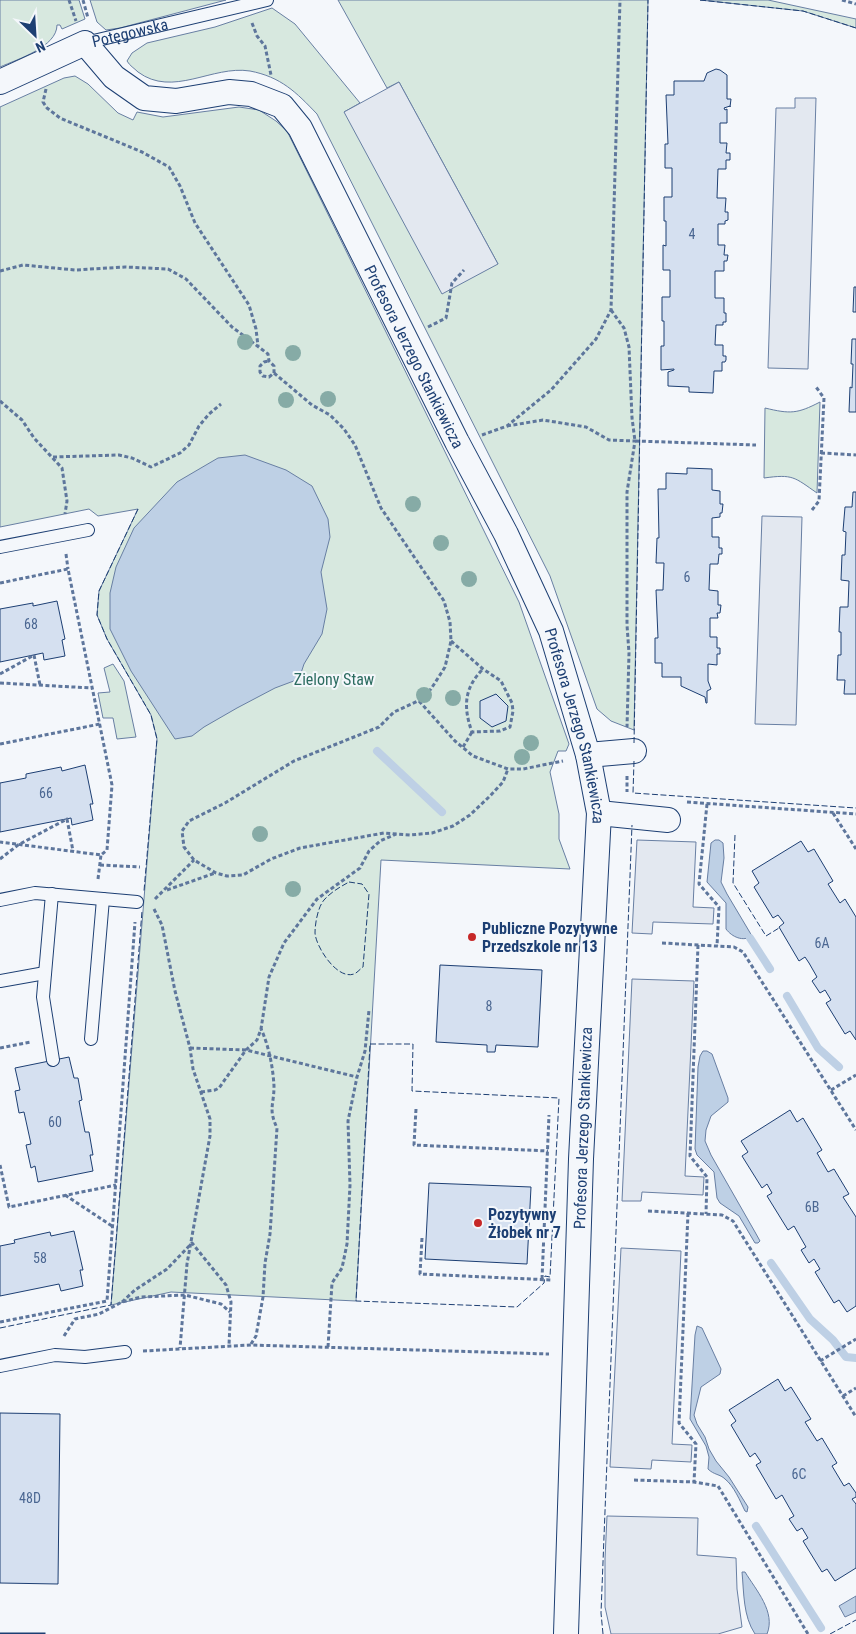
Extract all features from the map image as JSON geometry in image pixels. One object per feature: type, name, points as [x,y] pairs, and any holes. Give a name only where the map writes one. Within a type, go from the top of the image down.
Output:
[{"type":"street","name":"Potęgowska","points":[[0,82],[81,33]]},
{"type":"street","name":"Profesora Jerzego Stankiewicza","points":[[81,33],[114,77],[144,98],[176,102],[229,92],[251,94],[282,106],[300,128],[457,442],[506,534],[551,631],[588,755],[599,813],[581,1158],[566,1634]]},
{"type":"street","points":[[588,755],[631,742]]},
{"type":"street","points":[[599,813],[674,811]]},
{"type":"lane","name":"Potęgowska","points":[[81,33],[248,5],[267,0]]},
{"type":"lane","points":[[0,547],[88,530]]},
{"type":"lane","points":[[0,900],[35,893],[137,902]]},
{"type":"lane","points":[[52,894],[43,996],[53,1060]]},
{"type":"lane","points":[[91,1039],[102,899]]},
{"type":"lane","points":[[0,981],[45,973]]},
{"type":"lane","points":[[0,1366],[55,1355],[85,1357],[125,1352]]},
{"type":"path","points":[[70,0],[81,33]]},
{"type":"path","points":[[507,426],[551,390],[596,340],[611,310],[620,0]]},
{"type":"path","points":[[842,0],[856,4]]},
{"type":"path","points":[[248,5],[252,25],[257,36],[265,46],[272,81]]},
{"type":"path","points":[[47,86],[43,102],[47,108],[60,118],[142,152],[169,167],[180,186],[195,223],[220,258],[249,305],[256,329],[258,346]]},
{"type":"path","points":[[0,271],[23,265],[75,270],[125,266],[168,269],[186,279],[232,327],[268,354],[269,361],[274,366],[274,373],[312,405],[330,415],[344,429],[355,445],[381,508],[444,601],[450,622],[451,641],[445,667],[431,689],[418,701],[394,712],[379,726],[294,761],[225,803],[189,821],[182,831],[184,847],[194,860],[216,873],[227,876],[243,875],[271,859],[300,848],[384,833],[410,835],[432,833],[453,826],[470,815],[503,782],[508,769]]},
{"type":"path","points":[[420,330],[446,318],[452,283],[464,270]]},
{"type":"path","points":[[611,310],[624,328],[630,347],[632,418],[635,441],[627,492],[627,625],[631,742]]},
{"type":"path","points":[[269,361],[264,362],[260,366],[260,372],[263,376],[269,377],[274,373]]},
{"type":"path","points":[[812,510],[820,501],[824,398],[816,387]]},
{"type":"path","points":[[0,401],[22,420],[34,438],[62,468],[67,501],[62,535]]},
{"type":"path","points":[[53,457],[119,455],[132,458],[151,467],[180,453],[189,445],[199,426],[221,404]]},
{"type":"path","points":[[457,442],[507,426],[543,420],[586,427],[609,440],[756,445]]},
{"type":"path","points":[[822,453],[856,455]]},
{"type":"path","points":[[0,582],[68,569],[112,785],[107,850],[101,855],[0,842]]},
{"type":"path","points":[[451,641],[501,681],[512,703],[513,712],[510,727],[500,731],[472,732]]},
{"type":"path","points":[[0,674],[34,655],[40,685]]},
{"type":"path","points":[[472,732],[467,719],[466,699],[473,679],[483,668]]},
{"type":"path","points":[[0,683],[92,688]]},
{"type":"path","points":[[418,701],[473,756],[508,769],[523,769],[588,755]]},
{"type":"path","points":[[0,744],[100,724]]},
{"type":"path","points":[[463,747],[472,732]]},
{"type":"path","points":[[674,811],[707,804],[856,814]]},
{"type":"path","points":[[707,804],[699,884],[718,907],[717,946]]},
{"type":"path","points":[[833,812],[856,849]]},
{"type":"path","points":[[0,859],[18,845],[67,819],[73,851]]},
{"type":"path","points":[[201,1092],[219,1088],[246,1050],[257,1040],[261,1029],[269,977],[284,943],[317,899],[360,868],[369,851],[380,841],[397,834]]},
{"type":"path","points":[[153,901],[194,860]]},
{"type":"path","points":[[100,865],[140,867]]},
{"type":"path","points":[[164,891],[191,880],[216,873]]},
{"type":"path","points":[[0,1322],[107,1301],[137,902]]},
{"type":"path","points":[[151,906],[162,925],[193,1068],[210,1119],[210,1136],[187,1264],[180,1348]]},
{"type":"path","points":[[662,943],[734,947],[743,952],[856,1128]]},
{"type":"path","points":[[698,945],[690,1156],[707,1177],[706,1214]]},
{"type":"path","points":[[328,1347],[332,1283],[342,1268],[346,1244],[350,1185],[348,1121],[365,1052],[369,1010]]},
{"type":"path","points":[[251,1344],[256,1336],[263,1297],[265,1262],[270,1234],[277,1128],[271,1115],[274,1086],[266,1040],[261,1029]]},
{"type":"path","points":[[0,1048],[31,1042]]},
{"type":"path","points":[[190,1048],[246,1050],[358,1077]]},
{"type":"path","points":[[831,1090],[856,1075]]},
{"type":"path","points":[[416,1109],[414,1145],[548,1151]]},
{"type":"path","points":[[542,1279],[549,1115]]},
{"type":"path","points":[[0,1164],[9,1207],[116,1185]]},
{"type":"path","points":[[65,1196],[113,1227]]},
{"type":"path","points":[[648,1211],[722,1215],[733,1220],[856,1417]]},
{"type":"path","points":[[688,1213],[679,1424],[696,1444],[694,1482]]},
{"type":"path","points":[[422,1238],[420,1274],[549,1280]]},
{"type":"path","points":[[122,1302],[135,1290],[167,1269],[192,1243]]},
{"type":"path","points":[[192,1243],[226,1285],[230,1302],[229,1345]]},
{"type":"path","points":[[55,1355],[66,1331],[75,1319],[99,1314],[122,1302],[141,1297],[185,1295],[221,1304],[230,1312]]},
{"type":"path","points":[[820,1361],[856,1339]]},
{"type":"path","points":[[125,1352],[251,1344],[575,1355]]},
{"type":"path","points":[[843,1396],[856,1388]]},
{"type":"path","points":[[634,1480],[694,1482],[718,1486],[808,1634]]},
{"type":"green space","points":[[0,0],[79,0],[85,19],[62,29],[60,25],[57,25],[51,40],[44,46],[0,67]]},
{"type":"green space","points":[[90,0],[226,0],[106,30],[97,22]]},
{"type":"green space","points":[[338,0],[648,0],[634,730],[611,721],[597,709],[550,576],[317,114],[287,86],[261,74],[236,70],[179,82],[165,82],[151,79],[138,72],[127,61],[132,53],[147,43],[215,27],[272,8],[295,24],[360,103],[344,112],[498,264],[399,82],[387,88]]},
{"type":"green space","points":[[700,0],[768,0],[856,19],[856,28],[803,11]]},
{"type":"green space","points":[[75,76],[88,84],[118,113],[133,120],[137,112],[163,117],[239,107],[259,110],[287,131],[519,602],[569,744],[566,751],[558,751],[550,772],[559,814],[559,839],[570,869],[381,860],[356,1301],[171,1292],[111,1305],[157,739],[151,715],[107,639],[97,615],[99,591],[138,509],[98,516],[89,509],[0,527],[0,107],[64,78]]},
{"type":"green space","points":[[820,402],[817,493],[793,478],[781,476],[764,478],[765,408],[793,412]]},
{"type":"green space","points":[[113,664],[124,681],[136,737],[117,739],[113,718],[103,718],[98,693],[110,692],[104,668]]},
{"type":"shaded area","points":[[399,82],[498,264],[442,294],[344,112]]},
{"type":"shaded area","points":[[795,98],[816,98],[808,369],[768,368],[776,108],[795,108]]},
{"type":"shaded area","points":[[762,516],[802,517],[796,725],[755,724]]},
{"type":"shaded area","points":[[637,840],[696,842],[693,907],[714,908],[713,924],[653,922],[652,934],[632,933]]},
{"type":"shaded area","points":[[632,979],[694,981],[685,1176],[704,1177],[703,1195],[642,1192],[641,1201],[622,1201]]},
{"type":"shaded area","points":[[621,1248],[681,1251],[672,1444],[692,1445],[691,1462],[652,1460],[651,1469],[610,1467]]},
{"type":"shaded area","points":[[607,1516],[698,1518],[697,1555],[736,1558],[737,1589],[742,1627],[718,1634],[611,1634],[605,1607]]},
{"type":"water","name":"Zielony Staw","points":[[245,455],[286,470],[312,486],[328,519],[330,537],[321,572],[327,609],[322,634],[304,664],[299,679],[275,688],[237,708],[192,736],[175,739],[131,671],[110,629],[110,593],[116,567],[134,528],[177,482],[218,458]]},
{"type":"water","points":[[715,840],[723,843],[724,858],[721,882],[752,936],[749,938],[738,938],[726,929],[726,903],[707,882],[711,843]]},
{"type":"water","points":[[703,1051],[712,1054],[728,1098],[728,1102],[711,1116],[706,1130],[705,1141],[760,1241],[758,1243],[755,1243],[739,1216],[720,1203],[717,1198],[714,1172],[697,1155],[695,1149],[698,1067]]},
{"type":"water","points":[[697,1326],[702,1328],[721,1369],[720,1374],[701,1387],[694,1415],[716,1461],[729,1477],[748,1507],[747,1512],[728,1482],[708,1469],[709,1457],[706,1446],[690,1419]]},
{"type":"water","points":[[742,1572],[745,1572],[767,1609],[769,1626],[767,1634],[755,1634],[748,1620]]},
{"type":"water","points":[[856,1596],[856,1612],[845,1617],[839,1606]]},
{"type":"building","points":[[716,69],[727,75],[727,99],[731,99],[730,107],[724,108],[725,110],[727,109],[727,123],[720,123],[720,143],[727,143],[726,153],[730,153],[730,160],[726,160],[726,169],[718,169],[717,198],[726,198],[725,212],[728,212],[728,220],[725,221],[725,224],[718,224],[718,245],[725,245],[724,255],[728,255],[727,261],[724,261],[724,271],[715,271],[715,298],[724,298],[726,322],[723,322],[723,325],[716,325],[715,345],[723,345],[723,356],[726,356],[726,360],[722,362],[722,371],[714,371],[713,393],[689,392],[689,387],[668,386],[668,372],[674,369],[661,370],[661,346],[664,346],[662,297],[670,297],[670,270],[663,270],[663,245],[666,246],[664,197],[672,197],[672,168],[665,168],[665,144],[668,144],[666,95],[674,95],[674,81],[704,81],[707,73]]},
{"type":"building","points":[[854,287],[856,287],[856,312],[853,312]]},
{"type":"building","points":[[852,339],[856,339],[856,412],[849,412],[853,364],[851,364]]},
{"type":"building","points":[[687,468],[712,469],[712,490],[720,491],[720,504],[723,504],[720,517],[712,518],[712,537],[719,537],[719,548],[722,548],[722,554],[719,554],[718,564],[710,564],[709,590],[718,591],[718,605],[721,605],[720,613],[717,613],[718,618],[710,618],[710,637],[717,637],[717,648],[720,648],[720,654],[717,654],[717,665],[708,664],[708,681],[711,689],[707,691],[707,703],[705,697],[681,686],[681,677],[662,677],[662,663],[655,663],[655,638],[658,638],[656,590],[663,590],[664,563],[656,563],[657,538],[659,538],[658,489],[666,489],[666,473],[687,474]]},
{"type":"building","points":[[853,492],[856,492],[856,694],[844,694],[845,680],[837,680],[838,655],[841,655],[841,632],[839,632],[840,607],[848,607],[849,581],[841,580],[842,555],[845,555],[846,532],[843,531],[845,507],[852,507]]},
{"type":"building","points":[[57,601],[65,639],[62,640],[65,656],[44,660],[43,653],[0,662],[0,609],[33,603],[33,606]]},
{"type":"building","points":[[496,694],[508,706],[506,721],[492,727],[480,718],[480,701]]},
{"type":"building","points":[[85,765],[93,804],[90,804],[93,820],[72,825],[71,818],[0,832],[0,783],[26,778],[26,774],[61,767],[62,771]]},
{"type":"building","points":[[801,841],[808,852],[814,849],[833,881],[828,884],[840,903],[845,899],[856,917],[856,1040],[850,1031],[845,1034],[826,1003],[831,1000],[825,990],[820,993],[812,981],[817,977],[809,963],[805,957],[799,961],[779,927],[784,923],[778,915],[773,918],[754,887],[759,883],[752,871]]},
{"type":"building","points":[[440,965],[542,970],[538,1047],[496,1045],[495,1052],[487,1052],[487,1045],[436,1042]]},
{"type":"building","points":[[69,1057],[74,1078],[78,1078],[82,1100],[79,1101],[85,1132],[89,1132],[93,1155],[90,1155],[93,1171],[38,1182],[35,1166],[31,1168],[26,1145],[31,1144],[24,1112],[19,1113],[15,1091],[20,1090],[15,1068]]},
{"type":"building","points":[[790,1110],[797,1122],[803,1118],[822,1150],[817,1153],[828,1172],[834,1169],[849,1194],[843,1197],[856,1217],[856,1306],[847,1312],[839,1300],[834,1303],[815,1272],[820,1269],[814,1259],[809,1263],[801,1250],[806,1247],[794,1226],[788,1230],[767,1196],[772,1193],[767,1184],[762,1188],[742,1156],[748,1152],[741,1141]]},
{"type":"building","name":"Pozytywny Żłobek nr 7","points":[[429,1183],[531,1187],[527,1264],[425,1259]]},
{"type":"building","points":[[74,1231],[83,1270],[80,1270],[83,1286],[61,1291],[59,1284],[0,1296],[0,1246],[15,1243],[14,1240],[50,1232],[51,1236]]},
{"type":"building","points":[[778,1379],[785,1391],[791,1387],[811,1419],[805,1422],[817,1441],[822,1438],[837,1463],[832,1466],[844,1486],[849,1483],[856,1493],[856,1497],[852,1499],[856,1504],[856,1568],[835,1581],[827,1569],[822,1572],[803,1541],[808,1538],[802,1528],[797,1531],[789,1519],[794,1516],[782,1495],[776,1499],[756,1465],[761,1462],[755,1453],[750,1457],[731,1425],[736,1421],[729,1410]]},
{"type":"building","points":[[0,1413],[60,1414],[58,1584],[0,1583]]},
{"type":"building","points":[[45,1633],[45,1634],[0,1634]]},
{"type":"waterway","points":[[377,751],[442,812]]},
{"type":"waterway","points":[[750,938],[770,969]]},
{"type":"waterway","points":[[787,996],[818,1048],[839,1067]]},
{"type":"waterway","points":[[771,1263],[810,1319],[833,1340],[846,1357],[856,1358]]},
{"type":"waterway","points":[[756,1526],[821,1628]]},
{"type":"fence","points":[[634,743],[648,0]]},
{"type":"fence","points":[[700,0],[803,11],[856,28]]},
{"type":"fence","points":[[138,509],[99,591],[97,615],[107,639],[151,715],[157,739],[144,891]]},
{"type":"fence","points":[[634,761],[633,793],[856,808]]},
{"type":"fence","points":[[603,1634],[601,1613],[632,825]]},
{"type":"fence","points":[[735,835],[733,883],[766,936],[779,928]]},
{"type":"fence","points":[[349,882],[362,884],[369,894],[363,967],[355,973],[347,975],[328,961],[319,946],[315,933],[317,915],[322,903],[333,892],[349,882]]},
{"type":"fence","points":[[0,1328],[111,1305],[142,911]]},
{"type":"fence","points":[[370,1044],[413,1044],[412,1091],[559,1098],[550,1277],[545,1276],[544,1283],[517,1307],[356,1301],[370,1044]]},
{"type":"fence","points":[[830,1634],[856,1620]]},
{"type":"place","name":"Publiczne Pozytywne Przedszkole nr 13","points":[[472,937]]},
{"type":"place","name":"Pozytywny Żłobek nr 7","points":[[478,1223]]}]
